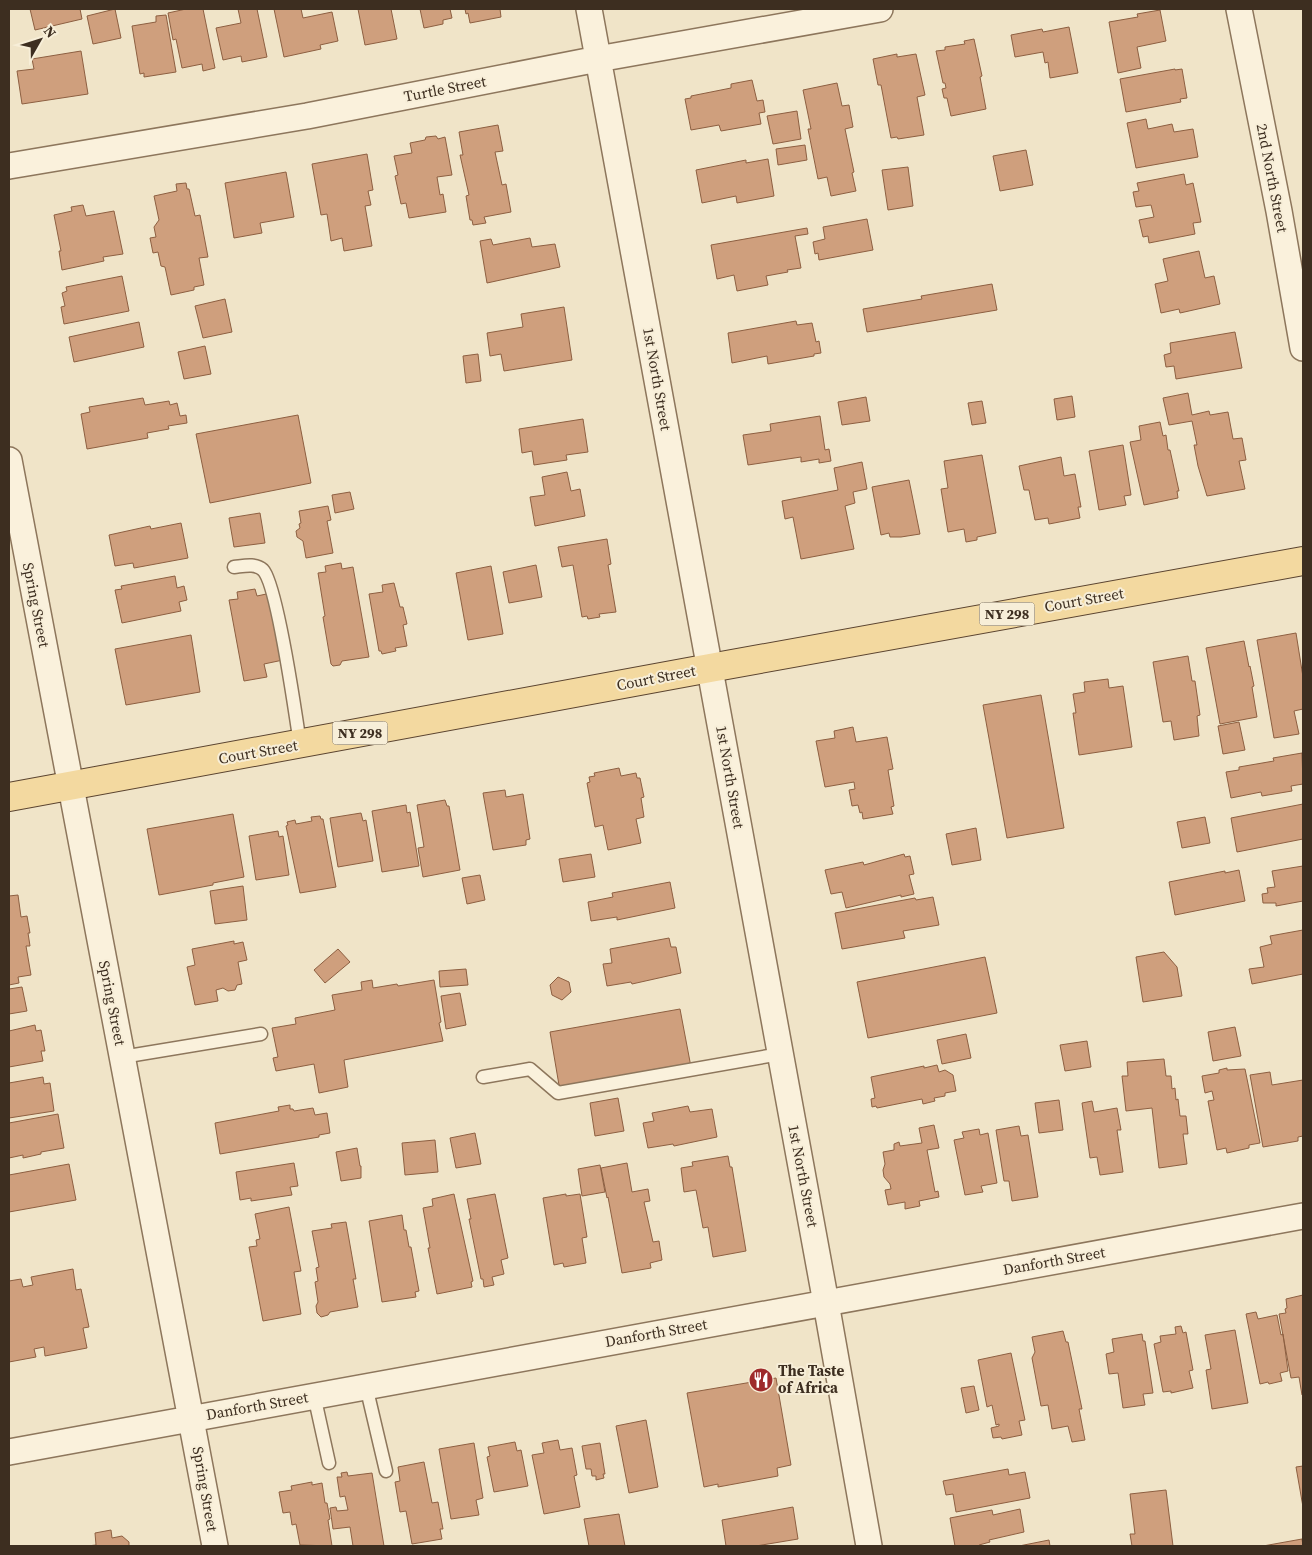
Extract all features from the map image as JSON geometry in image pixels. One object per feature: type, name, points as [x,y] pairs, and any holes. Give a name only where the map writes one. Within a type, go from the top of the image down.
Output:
[{"type":"main road","name":"Court Street","points":[[9,797],[1303,561]]},
{"type":"street","name":"1st North Street","points":[[589,9],[869,1546]]},
{"type":"street","name":"Turtle Street","points":[[9,166],[307,116],[598,59],[880,9]]},
{"type":"street","name":"2nd North Street","points":[[1239,9],[1279,211],[1303,348]]},
{"type":"street","name":"Spring Street","points":[[9,460],[215,1546]]},
{"type":"street","name":"Danforth Street","points":[[9,1452],[191,1417],[1303,1216]]},
{"type":"lane","points":[[234,567],[251,564],[263,570],[269,580],[300,744]]},
{"type":"lane","points":[[122,1057],[261,1034]]},
{"type":"lane","points":[[483,1077],[530,1069],[558,1093],[780,1054]]},
{"type":"lane","points":[[366,1386],[386,1471]]},
{"type":"lane","points":[[314,1395],[328,1463]]},
{"type":"building","points":[[30,9],[80,9],[82,19],[35,30]]},
{"type":"building","points":[[115,9],[121,38],[93,44],[87,16]]},
{"type":"building","points":[[186,9],[203,9],[215,68],[203,71],[202,64],[182,68],[176,39],[173,40],[168,13]]},
{"type":"building","points":[[238,9],[257,9],[267,57],[242,62],[241,56],[223,60],[216,28],[241,23]]},
{"type":"building","points":[[274,9],[301,9],[303,18],[332,12],[338,41],[320,45],[321,49],[284,57]]},
{"type":"building","points":[[358,9],[391,9],[397,39],[365,45]]},
{"type":"building","points":[[420,9],[450,9],[452,18],[443,20],[443,24],[424,28]]},
{"type":"building","points":[[465,9],[500,9],[501,17],[470,23]]},
{"type":"building","points":[[1160,10],[1166,41],[1137,47],[1141,68],[1118,73],[1109,22],[1138,17],[1137,14]]},
{"type":"building","points":[[166,15],[176,72],[144,77],[144,73],[140,74],[132,26],[156,22],[156,16]]},
{"type":"building","points":[[1069,27],[1078,73],[1050,78],[1048,62],[1045,63],[1043,52],[1015,57],[1011,35],[1042,29],[1043,32]]},
{"type":"building","points":[[974,39],[982,76],[980,77],[986,109],[951,116],[947,98],[944,98],[942,89],[946,88],[945,83],[943,83],[936,51],[945,50],[945,47],[965,44],[964,41]]},
{"type":"building","points":[[81,51],[88,94],[22,104],[17,71],[34,69],[32,59]]},
{"type":"building","points":[[897,54],[897,57],[916,54],[925,95],[917,97],[924,135],[898,139],[897,137],[891,138],[881,85],[878,85],[873,59]]},
{"type":"building","points":[[1182,69],[1187,98],[1180,99],[1181,102],[1126,112],[1120,79]]},
{"type":"building","points":[[752,80],[757,101],[763,100],[765,112],[759,113],[761,124],[721,131],[719,125],[691,130],[685,99],[691,98],[691,96],[731,88],[731,84]]},
{"type":"building","points":[[837,83],[842,106],[849,105],[853,127],[845,129],[856,191],[831,196],[827,177],[818,179],[808,129],[811,129],[803,90]]},
{"type":"building","points":[[797,111],[801,139],[773,144],[767,116]]},
{"type":"building","points":[[1146,119],[1148,129],[1172,124],[1174,132],[1193,129],[1198,157],[1136,168],[1127,123]]},
{"type":"building","points":[[498,125],[503,151],[495,152],[502,185],[506,184],[511,212],[484,217],[486,223],[473,225],[472,220],[470,220],[466,196],[469,195],[460,155],[463,155],[459,132]]},
{"type":"building","points":[[436,136],[438,139],[445,137],[452,175],[437,177],[440,195],[443,194],[446,212],[409,218],[406,203],[401,204],[395,176],[398,175],[394,156],[412,153],[410,143],[425,140],[426,137]]},
{"type":"building","points":[[805,145],[807,160],[778,165],[776,149]]},
{"type":"building","points":[[1026,150],[1033,185],[1000,191],[993,156]]},
{"type":"building","points":[[367,154],[373,190],[368,191],[371,205],[365,206],[372,246],[344,251],[342,238],[331,241],[327,214],[321,215],[312,164]]},
{"type":"building","points":[[768,159],[774,196],[737,203],[736,196],[702,203],[696,170],[746,160],[746,163]]},
{"type":"building","points":[[908,167],[913,206],[888,210],[882,170]]},
{"type":"building","points":[[286,172],[294,217],[260,223],[262,233],[234,238],[225,183]]},
{"type":"building","points":[[1184,174],[1186,185],[1193,183],[1201,222],[1193,223],[1195,234],[1149,243],[1148,236],[1143,237],[1139,220],[1154,217],[1151,205],[1136,207],[1133,192],[1139,191],[1137,183]]},
{"type":"building","points":[[186,183],[195,216],[200,215],[208,257],[199,258],[204,285],[194,287],[194,290],[171,295],[165,267],[161,266],[158,252],[153,253],[150,238],[156,237],[154,227],[159,220],[154,196],[177,191],[176,184]]},
{"type":"building","points":[[83,205],[86,216],[114,211],[123,254],[103,257],[104,261],[62,270],[59,251],[61,251],[54,215],[72,211],[71,207]]},
{"type":"building","points":[[867,219],[873,250],[819,260],[818,253],[815,254],[813,242],[825,239],[823,227]]},
{"type":"building","points":[[807,228],[808,234],[795,236],[801,268],[766,276],[768,285],[737,291],[734,275],[717,279],[711,245]]},
{"type":"building","points":[[530,238],[532,247],[555,244],[560,267],[487,283],[480,241],[491,239],[493,245]]},
{"type":"building","points":[[1199,251],[1205,278],[1214,276],[1220,304],[1180,313],[1179,309],[1161,313],[1155,284],[1168,281],[1163,259]]},
{"type":"building","points":[[122,276],[129,311],[64,324],[61,307],[65,306],[62,293],[67,291],[66,287]]},
{"type":"building","points":[[992,284],[997,310],[867,332],[863,309],[922,299],[921,296]]},
{"type":"building","points":[[225,299],[232,332],[203,338],[195,306]]},
{"type":"building","points":[[564,307],[572,360],[504,371],[501,354],[490,356],[487,333],[523,327],[521,314]]},
{"type":"building","points":[[796,321],[797,325],[812,323],[816,342],[819,341],[821,353],[814,354],[814,356],[768,364],[767,356],[732,363],[728,333]]},
{"type":"building","points":[[139,322],[144,347],[74,362],[69,337]]},
{"type":"building","points":[[1235,332],[1242,368],[1176,379],[1174,366],[1166,367],[1164,355],[1171,353],[1170,343]]},
{"type":"building","points":[[205,346],[211,374],[184,379],[178,352]]},
{"type":"building","points":[[478,354],[481,381],[466,383],[463,356]]},
{"type":"building","points":[[1188,393],[1192,415],[1209,411],[1210,415],[1228,412],[1233,439],[1242,438],[1246,460],[1239,461],[1245,489],[1207,496],[1198,466],[1194,445],[1197,445],[1192,421],[1169,425],[1163,398]]},
{"type":"building","points":[[1072,396],[1075,417],[1057,420],[1054,399]]},
{"type":"building","points":[[866,397],[870,421],[842,425],[838,402]]},
{"type":"building","points":[[143,398],[145,405],[169,401],[170,405],[177,403],[180,416],[186,415],[187,423],[168,426],[169,429],[147,433],[148,438],[87,449],[81,414],[90,412],[89,407]]},
{"type":"building","points":[[982,401],[986,423],[972,425],[968,403]]},
{"type":"building","points":[[298,415],[311,483],[210,503],[196,434]]},
{"type":"building","points":[[820,416],[825,450],[829,449],[831,461],[819,463],[819,459],[801,462],[801,457],[748,465],[743,435],[771,431],[770,424]]},
{"type":"building","points":[[583,419],[588,452],[566,455],[567,460],[534,465],[532,451],[522,453],[519,429]]},
{"type":"building","points":[[1160,422],[1163,436],[1166,435],[1168,450],[1170,450],[1179,491],[1177,491],[1178,498],[1144,505],[1130,442],[1141,440],[1139,426]]},
{"type":"building","points":[[1123,445],[1131,495],[1124,496],[1126,505],[1099,510],[1089,451]]},
{"type":"building","points":[[982,455],[996,533],[977,537],[977,540],[966,542],[964,529],[948,532],[941,489],[948,488],[944,461]]},
{"type":"building","points":[[1061,457],[1064,476],[1075,474],[1081,507],[1078,507],[1080,518],[1049,524],[1048,518],[1035,520],[1029,490],[1024,490],[1019,466]]},
{"type":"building","points":[[862,462],[867,489],[853,492],[855,503],[845,506],[854,549],[801,559],[793,517],[785,519],[782,501],[838,490],[834,468]]},
{"type":"building","points":[[567,472],[571,491],[580,489],[585,516],[535,526],[530,497],[545,495],[542,477]]},
{"type":"building","points":[[909,480],[920,534],[901,537],[890,537],[889,533],[881,535],[872,487]]},
{"type":"building","points":[[350,492],[354,509],[335,513],[332,495]]},
{"type":"building","points":[[328,506],[331,520],[327,521],[333,553],[306,558],[303,541],[297,537],[296,531],[300,528],[299,524],[301,523],[299,511]]},
{"type":"building","points":[[260,513],[265,543],[234,547],[229,518]]},
{"type":"building","points":[[181,523],[188,558],[134,568],[133,563],[115,566],[109,535],[150,526],[151,529]]},
{"type":"building","points":[[607,539],[611,564],[608,565],[616,612],[599,614],[600,617],[588,619],[587,616],[582,617],[573,565],[562,567],[558,547]]},
{"type":"building","points":[[341,563],[342,569],[353,567],[369,657],[342,661],[340,665],[333,666],[331,664],[323,617],[325,616],[318,573],[326,572],[325,566]]},
{"type":"building","points":[[536,565],[542,597],[509,603],[503,572]]},
{"type":"building","points":[[491,566],[503,634],[468,640],[456,573]]},
{"type":"building","points":[[175,576],[177,588],[184,586],[187,600],[179,602],[181,611],[122,623],[115,590],[122,589],[121,586]]},
{"type":"building","points":[[394,583],[400,607],[403,607],[407,624],[403,625],[407,646],[395,648],[396,651],[382,654],[379,651],[369,594],[383,592],[382,585]]},
{"type":"building","points":[[255,589],[257,596],[271,593],[283,660],[264,664],[267,677],[244,681],[229,600],[238,599],[237,592]]},
{"type":"building","points":[[1296,633],[1303,677],[1303,709],[1294,711],[1299,734],[1274,738],[1257,640]]},
{"type":"building","points":[[191,635],[200,692],[126,705],[115,649]]},
{"type":"building","points":[[1244,641],[1254,686],[1252,687],[1257,717],[1220,724],[1206,648]]},
{"type":"building","points":[[1188,656],[1192,681],[1195,681],[1200,715],[1197,716],[1199,736],[1174,740],[1171,721],[1163,722],[1153,662]]},
{"type":"building","points":[[1108,679],[1109,688],[1123,686],[1132,747],[1079,755],[1073,713],[1076,713],[1073,694],[1085,692],[1084,682]]},
{"type":"building","points":[[1041,695],[1064,828],[1007,838],[983,705]]},
{"type":"building","points":[[1239,722],[1245,750],[1223,754],[1218,726]]},
{"type":"building","points":[[853,727],[856,742],[887,737],[893,769],[888,770],[894,806],[891,807],[893,814],[863,819],[858,805],[852,806],[849,790],[855,789],[854,782],[825,787],[816,741],[835,738],[834,731]]},
{"type":"building","points":[[1302,753],[1303,784],[1291,786],[1292,791],[1262,796],[1261,792],[1231,798],[1226,772],[1239,770],[1239,767],[1274,761],[1273,758]]},
{"type":"building","points":[[619,768],[621,776],[636,773],[637,778],[640,778],[644,797],[641,798],[644,817],[636,819],[641,843],[608,850],[603,825],[595,827],[587,783],[590,782],[589,777],[595,776],[594,773]]},
{"type":"building","points":[[505,790],[506,797],[523,794],[530,839],[526,840],[526,845],[493,850],[483,793]]},
{"type":"building","points":[[445,800],[447,806],[449,806],[460,870],[423,877],[418,848],[424,847],[417,805]]},
{"type":"building","points":[[1303,804],[1303,839],[1237,852],[1231,818]]},
{"type":"building","points":[[406,805],[407,813],[410,812],[419,866],[382,872],[372,811]]},
{"type":"building","points":[[361,813],[363,821],[366,820],[373,861],[338,867],[330,818]]},
{"type":"building","points":[[233,814],[244,877],[159,895],[147,829]]},
{"type":"building","points":[[320,816],[323,819],[336,887],[300,893],[286,826],[288,825],[287,822],[295,820],[296,824],[312,821],[311,817]]},
{"type":"building","points":[[1205,817],[1210,843],[1182,848],[1177,822]]},
{"type":"building","points":[[976,828],[981,860],[952,865],[946,834]]},
{"type":"building","points":[[278,831],[279,837],[283,836],[289,875],[256,880],[249,836]]},
{"type":"building","points":[[591,854],[595,877],[563,882],[559,859]]},
{"type":"building","points":[[904,854],[905,857],[910,856],[914,874],[909,875],[914,894],[901,897],[901,895],[846,908],[842,892],[831,894],[825,870],[863,862],[864,865]]},
{"type":"building","points":[[1303,866],[1303,901],[1276,906],[1276,903],[1263,903],[1262,894],[1268,893],[1267,888],[1275,887],[1272,871]]},
{"type":"building","points":[[1239,870],[1245,901],[1175,915],[1169,882]]},
{"type":"building","points":[[480,875],[485,900],[467,904],[462,878]]},
{"type":"building","points":[[670,882],[675,908],[617,920],[617,917],[591,921],[588,902],[613,897],[612,893]]},
{"type":"building","points":[[243,886],[247,920],[215,924],[210,891]]},
{"type":"building","points":[[18,895],[21,917],[27,916],[30,933],[28,933],[30,946],[26,946],[31,975],[18,977],[19,983],[9,985],[9,896]]},
{"type":"building","points":[[933,897],[939,925],[903,931],[905,938],[842,949],[835,913],[915,898],[916,900]]},
{"type":"building","points":[[1303,930],[1303,974],[1252,984],[1249,969],[1264,967],[1260,947],[1272,944],[1270,936]]},
{"type":"building","points":[[669,938],[671,947],[676,947],[681,973],[632,984],[631,982],[607,986],[603,964],[612,963],[610,949]]},
{"type":"building","points":[[234,941],[234,944],[243,942],[247,960],[238,962],[242,984],[237,985],[235,990],[228,991],[223,988],[216,990],[218,1001],[195,1005],[187,967],[195,965],[192,949]]},
{"type":"building","points":[[338,949],[350,962],[325,983],[314,970]]},
{"type":"building","points":[[1164,952],[1177,967],[1182,996],[1143,1002],[1136,957]]},
{"type":"building","points":[[985,957],[997,1013],[868,1038],[857,982]]},
{"type":"building","points":[[466,969],[468,985],[440,987],[439,971]]},
{"type":"building","points":[[558,977],[569,982],[571,992],[562,1000],[552,995],[550,985]]},
{"type":"building","points":[[372,980],[373,988],[434,980],[443,1041],[344,1060],[348,1087],[319,1093],[314,1064],[276,1071],[273,1058],[278,1057],[272,1028],[296,1024],[295,1018],[335,1010],[332,995],[362,990],[361,982]]},
{"type":"building","points":[[22,987],[27,1011],[9,1014],[9,989]]},
{"type":"building","points":[[460,993],[466,1025],[446,1029],[441,996]]},
{"type":"building","points":[[680,1009],[691,1067],[560,1091],[550,1032]]},
{"type":"building","points":[[35,1025],[36,1031],[41,1030],[45,1051],[41,1051],[43,1061],[9,1067],[9,1031]]},
{"type":"building","points":[[1235,1027],[1241,1056],[1213,1061],[1208,1032]]},
{"type":"building","points":[[966,1034],[971,1058],[942,1064],[937,1040]]},
{"type":"building","points":[[1087,1041],[1091,1067],[1065,1071],[1060,1045]]},
{"type":"building","points":[[1164,1059],[1166,1076],[1171,1076],[1172,1089],[1175,1088],[1180,1116],[1186,1116],[1188,1134],[1183,1134],[1187,1164],[1159,1168],[1152,1108],[1126,1111],[1122,1076],[1128,1076],[1127,1062]]},
{"type":"building","points":[[937,1065],[939,1072],[945,1070],[953,1075],[956,1091],[945,1093],[945,1096],[934,1098],[935,1101],[923,1104],[922,1099],[877,1108],[876,1106],[872,1107],[871,1099],[875,1098],[871,1077]]},
{"type":"building","points":[[1227,1068],[1227,1070],[1245,1069],[1260,1143],[1249,1145],[1249,1148],[1227,1153],[1226,1148],[1217,1150],[1208,1101],[1214,1100],[1212,1091],[1205,1093],[1202,1076],[1219,1073],[1219,1070]]},
{"type":"building","points":[[1270,1072],[1272,1085],[1303,1080],[1303,1136],[1298,1137],[1298,1141],[1263,1147],[1250,1075]]},
{"type":"building","points":[[43,1077],[44,1084],[50,1083],[54,1111],[9,1118],[9,1083]]},
{"type":"building","points":[[618,1098],[624,1131],[595,1136],[590,1103]]},
{"type":"building","points":[[1059,1100],[1063,1130],[1039,1133],[1035,1103]]},
{"type":"building","points":[[1092,1101],[1094,1112],[1117,1108],[1121,1130],[1117,1130],[1123,1172],[1100,1175],[1097,1157],[1090,1158],[1082,1103]]},
{"type":"building","points":[[290,1105],[290,1109],[294,1111],[313,1108],[315,1115],[327,1113],[330,1133],[319,1135],[319,1137],[220,1154],[215,1123],[279,1111],[278,1107]]},
{"type":"building","points":[[688,1106],[690,1112],[712,1109],[717,1137],[674,1146],[673,1144],[648,1148],[643,1123],[654,1121],[652,1113]]},
{"type":"building","points":[[58,1114],[64,1148],[41,1152],[41,1154],[23,1158],[23,1155],[9,1158],[9,1123]]},
{"type":"building","points":[[934,1125],[939,1148],[927,1150],[935,1192],[938,1191],[939,1197],[919,1201],[920,1206],[905,1209],[905,1202],[888,1205],[885,1190],[891,1189],[890,1184],[884,1177],[883,1170],[885,1164],[883,1152],[894,1150],[894,1144],[899,1142],[900,1146],[922,1143],[919,1128]]},
{"type":"building","points":[[1019,1126],[1021,1136],[1028,1135],[1038,1197],[1012,1201],[1009,1181],[1004,1181],[996,1130]]},
{"type":"building","points":[[979,1129],[980,1135],[988,1133],[997,1183],[981,1186],[983,1192],[965,1195],[954,1140],[964,1138],[962,1132]]},
{"type":"building","points":[[475,1133],[481,1164],[456,1168],[450,1138]]},
{"type":"building","points":[[435,1140],[438,1172],[405,1175],[402,1143]]},
{"type":"building","points":[[357,1148],[361,1166],[361,1178],[341,1181],[336,1152]]},
{"type":"building","points":[[728,1156],[730,1167],[732,1167],[746,1251],[713,1257],[708,1227],[703,1228],[696,1190],[684,1192],[681,1168],[693,1166],[692,1162]]},
{"type":"building","points":[[294,1163],[298,1186],[290,1187],[292,1195],[251,1201],[251,1198],[240,1200],[236,1172]]},
{"type":"building","points":[[627,1163],[632,1192],[648,1189],[650,1201],[644,1202],[653,1242],[659,1241],[662,1260],[650,1263],[651,1268],[622,1273],[601,1168]]},
{"type":"building","points":[[69,1164],[76,1200],[9,1212],[9,1175]]},
{"type":"building","points":[[600,1165],[605,1192],[582,1196],[578,1169]]},
{"type":"building","points":[[454,1194],[473,1281],[471,1282],[472,1287],[437,1294],[423,1208],[433,1206],[432,1199]]},
{"type":"building","points":[[495,1194],[508,1258],[501,1260],[504,1274],[492,1277],[494,1285],[484,1287],[469,1219],[471,1219],[467,1199]]},
{"type":"building","points":[[566,1194],[566,1196],[580,1194],[587,1237],[582,1238],[586,1263],[564,1267],[563,1263],[554,1265],[543,1198]]},
{"type":"building","points":[[289,1207],[301,1271],[294,1272],[301,1314],[263,1321],[249,1247],[257,1246],[256,1240],[260,1239],[255,1214]]},
{"type":"building","points":[[402,1215],[404,1230],[406,1230],[409,1247],[411,1247],[419,1291],[415,1292],[416,1297],[382,1302],[369,1221]]},
{"type":"building","points":[[346,1222],[356,1279],[353,1279],[358,1307],[330,1312],[328,1315],[321,1317],[317,1313],[316,1306],[318,1302],[315,1282],[318,1281],[316,1268],[319,1267],[312,1231],[332,1228],[331,1224]]},
{"type":"building","points":[[73,1269],[76,1290],[81,1289],[89,1327],[83,1328],[87,1348],[45,1356],[44,1347],[34,1349],[36,1357],[9,1362],[9,1281],[21,1279],[23,1287],[33,1285],[31,1277]]},
{"type":"building","points":[[1303,1295],[1302,1395],[1299,1377],[1291,1378],[1279,1314],[1286,1313],[1286,1299]]},
{"type":"building","points":[[1256,1312],[1258,1319],[1277,1315],[1281,1335],[1283,1334],[1288,1371],[1280,1373],[1282,1381],[1260,1384],[1246,1314]]},
{"type":"building","points":[[1181,1326],[1183,1333],[1186,1332],[1193,1370],[1189,1371],[1193,1388],[1171,1393],[1171,1391],[1163,1392],[1154,1344],[1161,1342],[1160,1336],[1176,1334],[1175,1327]]},
{"type":"building","points":[[1235,1330],[1248,1403],[1212,1409],[1206,1370],[1211,1369],[1205,1335]]},
{"type":"building","points":[[1063,1331],[1066,1342],[1068,1342],[1082,1409],[1079,1409],[1085,1440],[1072,1442],[1068,1426],[1052,1429],[1048,1405],[1041,1406],[1032,1358],[1035,1352],[1032,1337]]},
{"type":"building","points":[[1142,1334],[1143,1341],[1145,1341],[1153,1393],[1143,1394],[1145,1405],[1123,1408],[1118,1373],[1109,1374],[1106,1354],[1114,1352],[1112,1339]]},
{"type":"building","points":[[1011,1353],[1025,1420],[1019,1421],[1022,1435],[1002,1439],[1001,1437],[993,1438],[991,1428],[999,1426],[999,1424],[996,1425],[992,1405],[987,1407],[978,1360]]},
{"type":"building","points":[[776,1378],[791,1465],[777,1468],[778,1476],[718,1487],[718,1484],[704,1487],[687,1393]]},
{"type":"building","points":[[974,1386],[979,1410],[966,1413],[961,1388]]},
{"type":"building","points":[[646,1420],[658,1487],[629,1493],[616,1426]]},
{"type":"building","points":[[558,1440],[560,1450],[572,1448],[577,1475],[574,1476],[580,1507],[544,1514],[532,1455],[544,1453],[542,1443]]},
{"type":"building","points":[[515,1442],[517,1451],[521,1450],[528,1486],[494,1492],[487,1457],[490,1456],[488,1447]]},
{"type":"building","points":[[474,1443],[483,1498],[476,1500],[479,1515],[451,1519],[439,1449]]},
{"type":"building","points":[[600,1443],[605,1474],[603,1474],[604,1478],[596,1480],[596,1476],[592,1476],[591,1469],[586,1469],[582,1446]]},
{"type":"building","points":[[424,1462],[432,1503],[438,1502],[443,1529],[440,1529],[442,1539],[412,1544],[406,1511],[400,1512],[395,1482],[400,1481],[398,1467]]},
{"type":"building","points":[[1303,1466],[1303,1507],[1296,1467]]},
{"type":"building","points":[[1008,1469],[1009,1475],[1025,1472],[1030,1498],[956,1512],[953,1494],[946,1495],[943,1481]]},
{"type":"building","points":[[347,1472],[348,1476],[372,1473],[384,1546],[353,1546],[350,1527],[333,1529],[330,1508],[336,1507],[337,1511],[348,1510],[345,1496],[340,1497],[337,1477],[342,1477],[341,1473]]},
{"type":"building","points":[[312,1482],[312,1485],[322,1483],[330,1519],[328,1520],[332,1546],[300,1545],[296,1524],[292,1525],[290,1512],[283,1513],[279,1492],[292,1490],[291,1486]]},
{"type":"building","points":[[1166,1490],[1173,1546],[1132,1546],[1130,1534],[1135,1534],[1130,1494]]},
{"type":"building","points":[[793,1507],[798,1539],[756,1546],[726,1546],[722,1520]]},
{"type":"building","points":[[1020,1509],[1024,1532],[989,1540],[990,1542],[979,1546],[955,1546],[950,1518],[992,1510],[993,1515]]},
{"type":"building","points":[[619,1514],[625,1546],[589,1546],[584,1519]]},
{"type":"building","points":[[111,1530],[112,1538],[122,1536],[129,1542],[129,1546],[87,1546],[96,1545],[95,1533]]},
{"type":"building","points":[[1302,1539],[1303,1546],[1263,1546]]},
{"type":"building","points":[[1049,1540],[1050,1546],[1019,1546]]},
{"type":"place","name":"The Taste of Africa","points":[[761,1380]]}]
